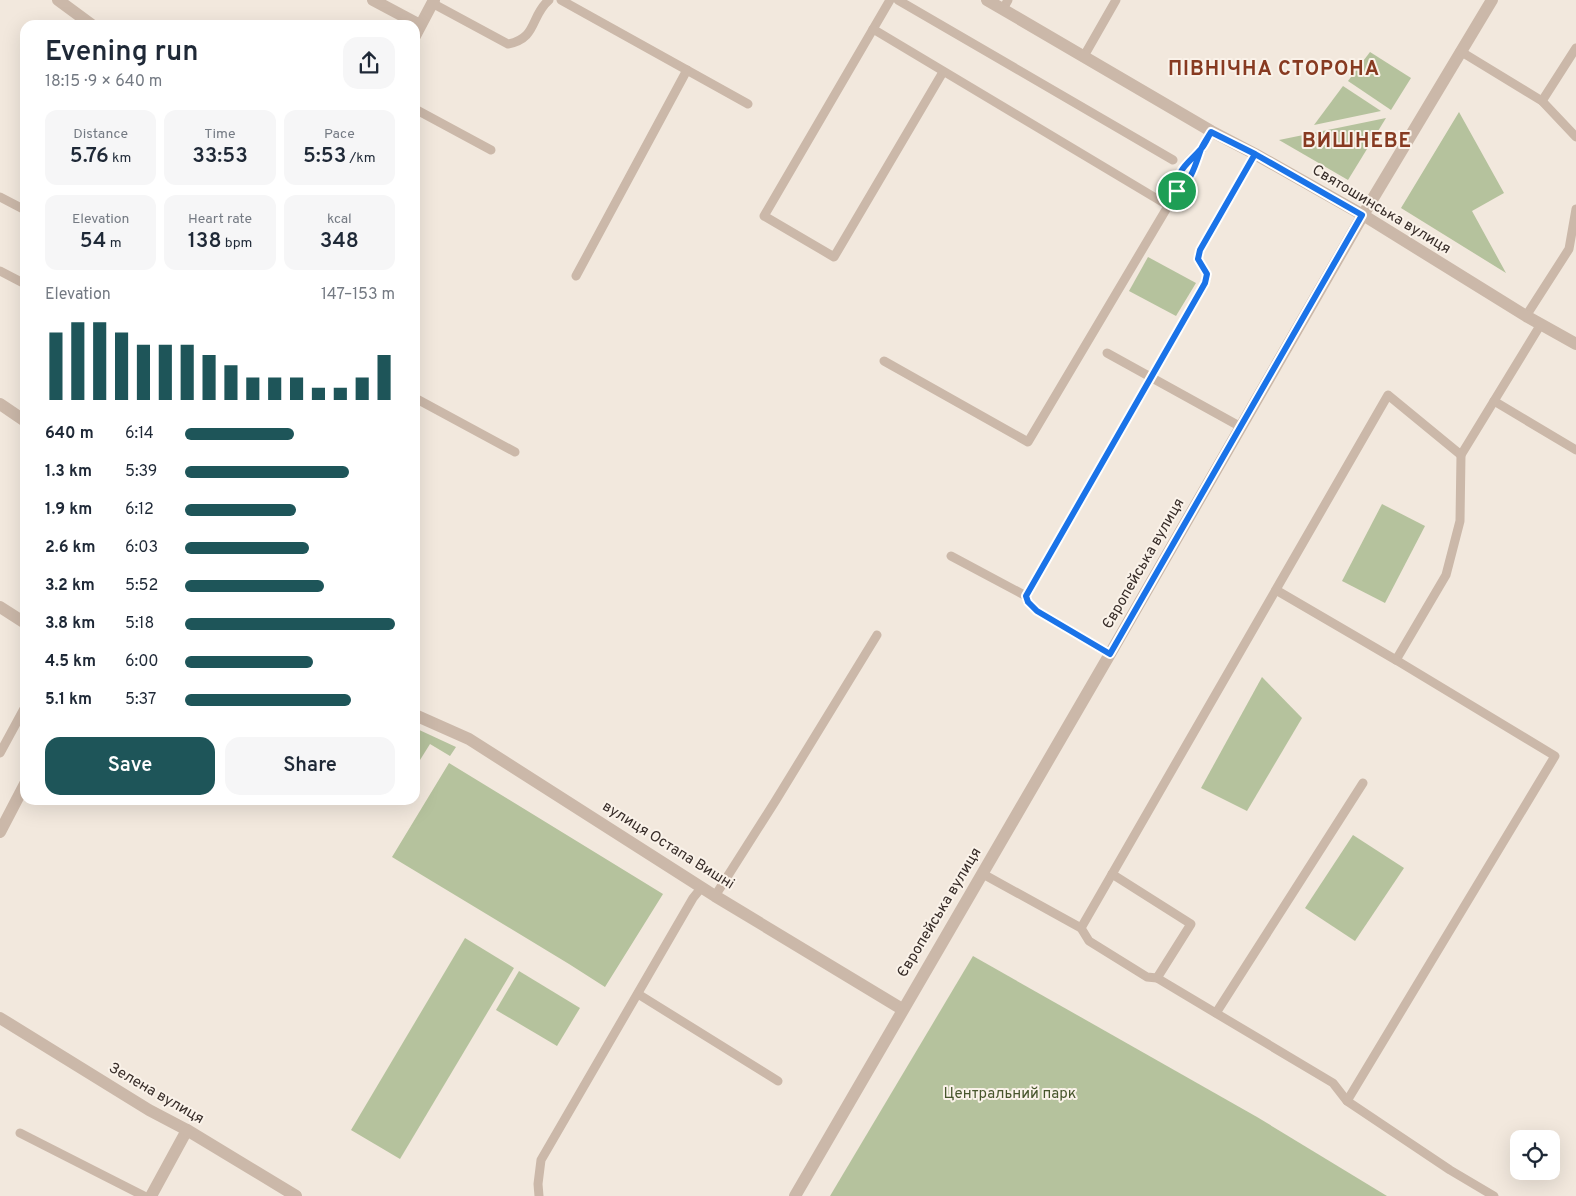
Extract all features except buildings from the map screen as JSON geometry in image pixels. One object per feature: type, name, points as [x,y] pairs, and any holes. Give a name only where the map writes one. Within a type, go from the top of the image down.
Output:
[{"type":"street","points":[[58,0],[85,20]]},
{"type":"street","points":[[373,0],[403,20]]},
{"type":"street","name":"Святошинська вулиця","points":[[987,0],[1005,4],[1084,56],[1211,132],[1255,154],[1362,215],[1526,316],[1576,344]]},
{"type":"street","name":"Європейська вулиця","points":[[794,1196],[902,1009],[983,874],[1362,215],[1492,0]]},
{"type":"street","points":[[420,26],[433,1]]},
{"type":"street","points":[[0,404],[20,418]]},
{"type":"street","points":[[0,607],[20,620]]},
{"type":"street","name":"вулиця Остапа Вишні","points":[[420,717],[469,739],[715,896],[902,1009]]},
{"type":"street","points":[[0,832],[20,794]]},
{"type":"street","name":"Зелена вулиця","points":[[0,1018],[149,1110],[296,1196]]},
{"type":"street","points":[[151,1196],[186,1130]]},
{"type":"lane","points":[[433,1],[508,44],[525,38],[544,4],[549,0]]},
{"type":"lane","points":[[561,0],[748,104]]},
{"type":"lane","points":[[890,0],[764,216],[834,257],[943,72]]},
{"type":"lane","points":[[898,0],[1173,160]]},
{"type":"lane","points":[[1084,56],[1116,0]]},
{"type":"lane","points":[[873,30],[1169,206]]},
{"type":"lane","points":[[1542,101],[1576,48]]},
{"type":"lane","points":[[1460,51],[1542,101],[1576,137]]},
{"type":"lane","points":[[576,276],[687,70]]},
{"type":"lane","points":[[420,112],[491,150]]},
{"type":"lane","points":[[884,361],[1028,442],[1177,191],[1186,185],[1211,132]]},
{"type":"lane","points":[[1026,596],[1207,278],[1205,270],[1198,259],[1200,250],[1255,154]]},
{"type":"lane","points":[[0,197],[20,207]]},
{"type":"lane","points":[[1526,316],[1569,249],[1576,209]]},
{"type":"lane","points":[[0,271],[20,281]]},
{"type":"lane","points":[[1396,660],[1446,575],[1460,521],[1461,455],[1541,324]]},
{"type":"lane","points":[[1107,353],[1241,427]]},
{"type":"lane","points":[[1081,928],[1388,395],[1461,455]]},
{"type":"lane","points":[[420,401],[515,452]]},
{"type":"lane","points":[[1494,401],[1576,450]]},
{"type":"lane","points":[[951,556],[1026,596],[1028,602],[1037,611],[1110,654]]},
{"type":"lane","points":[[1276,590],[1555,756],[1347,1101]]},
{"type":"lane","points":[[715,896],[877,635]]},
{"type":"lane","points":[[0,754],[20,716]]},
{"type":"lane","points":[[1216,1013],[1363,783]]},
{"type":"lane","points":[[983,874],[1081,928],[1090,941],[1147,977],[1157,978],[1333,1083],[1347,1101],[1450,1170],[1494,1196]]},
{"type":"lane","points":[[1112,874],[1191,924],[1157,978]]},
{"type":"lane","points":[[539,1196],[538,1184],[542,1160],[693,898],[702,887]]},
{"type":"lane","points":[[638,994],[778,1082]]},
{"type":"lane","points":[[20,1133],[144,1196]]},
{"type":"green space","points":[[1370,52],[1411,78],[1391,110],[1348,81]]},
{"type":"green space","points":[[1343,86],[1381,111],[1314,125]]},
{"type":"green space","points":[[1459,112],[1504,193],[1472,211],[1506,273],[1401,208]]},
{"type":"green space","points":[[1386,118],[1348,180],[1279,140]]},
{"type":"green space","points":[[1148,257],[1196,283],[1176,316],[1129,291]]},
{"type":"green space","points":[[1382,504],[1425,526],[1385,603],[1342,581]]},
{"type":"green space","points":[[1262,677],[1302,718],[1247,811],[1201,788]]},
{"type":"green space","points":[[420,730],[456,747],[450,756],[430,744],[420,760]]},
{"type":"green space","points":[[449,763],[663,894],[605,987],[392,857]]},
{"type":"green space","points":[[1353,835],[1404,868],[1355,941],[1305,908]]},
{"type":"green space","points":[[465,938],[514,968],[400,1159],[351,1130]]},
{"type":"green space","name":"Центральний парк","points":[[973,956],[1257,1117],[1387,1196],[830,1196]]},
{"type":"green space","points":[[519,971],[580,1008],[557,1046],[496,1010]]},
{"type":"district","name":"ПІВНІЧНА СТОРОНА","points":[[1274,70]]},
{"type":"district","name":"ВИШНЕВЕ","points":[[1357,142]]},
{"type":"route","points":[[1177,191],[1177,181],[1188,161],[1202,149],[1211,132],[1255,154],[1362,215],[1110,654],[1037,611],[1028,602],[1026,596],[1205,283],[1207,274],[1200,264],[1198,255],[1255,154],[1211,132],[1186,185],[1177,191]]}]
